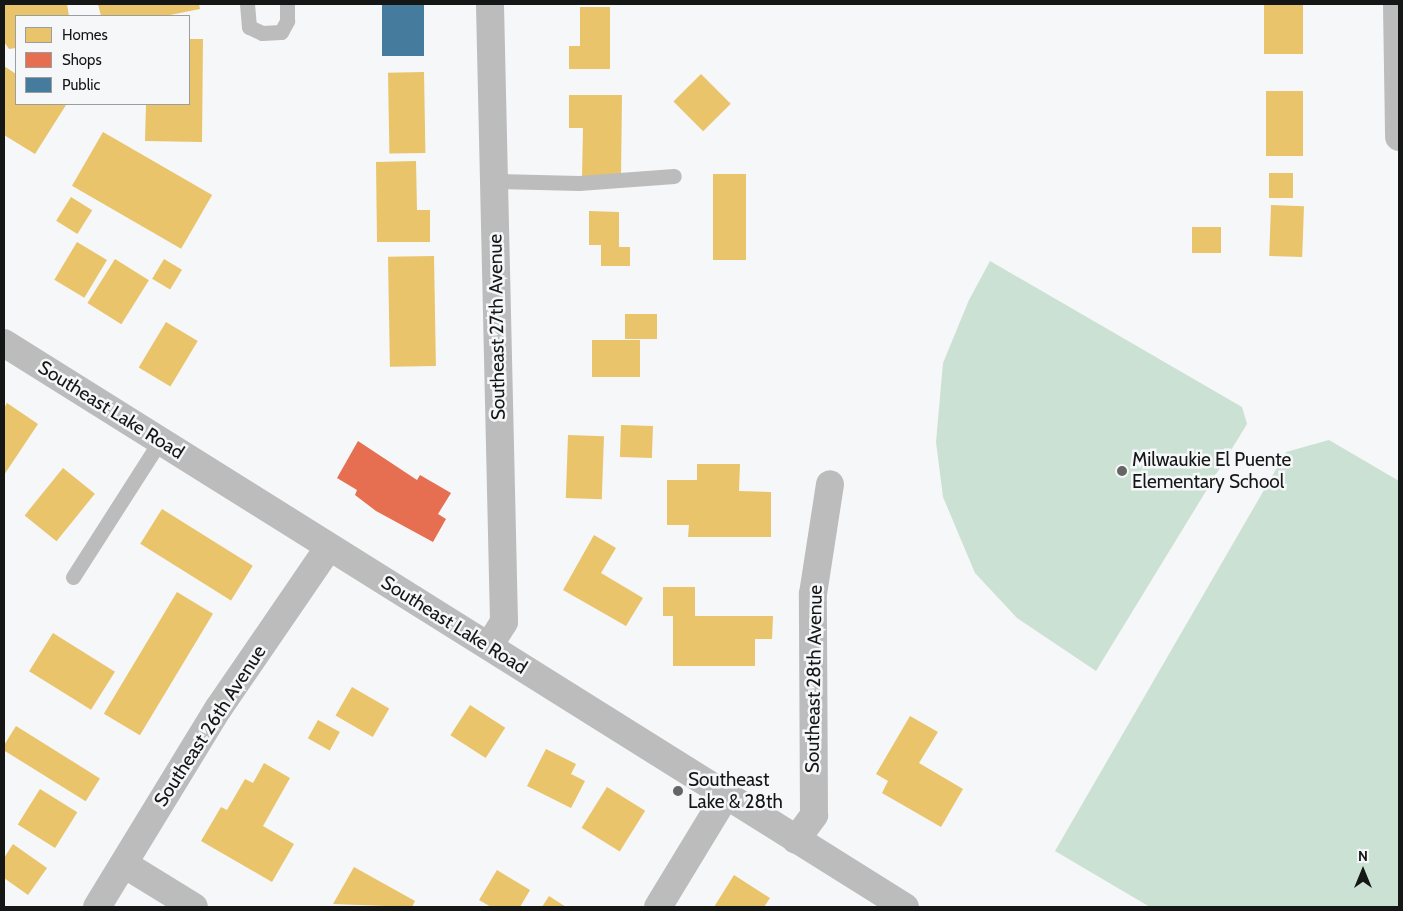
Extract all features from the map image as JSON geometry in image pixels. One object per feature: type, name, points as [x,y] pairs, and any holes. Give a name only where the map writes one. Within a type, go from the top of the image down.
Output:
[{"type":"street","name":"Southeast 27th Avenue","points":[[489,646],[504,622],[490,4]]},
{"type":"street","points":[[1398,10],[1399,137]]},
{"type":"street","name":"Southeast Lake Road","points":[[4,343],[905,907]]},
{"type":"street","name":"Southeast 28th Avenue","points":[[796,840],[814,815],[813,594],[830,484]]},
{"type":"street","name":"Southeast 26th Avenue","points":[[97,907],[218,709],[329,547]]},
{"type":"street","points":[[658,907],[726,796]]},
{"type":"street","points":[[124,864],[194,907]]},
{"type":"lane","points":[[246,4],[249,27],[262,33],[281,32],[287,21],[286,4]]},
{"type":"lane","points":[[494,181],[579,183],[674,176]]},
{"type":"lane","points":[[73,577],[160,441]]},
{"type":"green space","points":[[990,261],[1242,407],[1247,424],[1096,671],[1017,618],[975,573],[943,497],[936,442],[943,363],[969,300]]},
{"type":"green space","points":[[1329,440],[1399,481],[1399,907],[1150,907],[1055,851],[1286,452]]},
{"type":"building: Homes","points":[[4,4],[67,4],[69,15],[15,15],[15,48],[9,49],[4,42]]},
{"type":"building: Homes","points":[[98,4],[199,4],[200,9],[170,15],[101,15]]},
{"type":"building: Homes","points":[[1264,4],[1303,4],[1303,54],[1264,54]]},
{"type":"building: Homes","points":[[580,7],[610,7],[610,69],[569,69],[569,46],[580,46]]},
{"type":"building: Homes","points":[[190,39],[203,39],[202,142],[145,141],[146,105],[190,105]]},
{"type":"building: Homes","points":[[4,66],[15,73],[15,105],[66,105],[35,154],[4,135]]},
{"type":"building: Homes","points":[[424,72],[425,153],[389,154],[388,73]]},
{"type":"building: Homes","points":[[701,74],[731,104],[703,131],[673,102]]},
{"type":"building: Homes","points":[[1266,91],[1303,91],[1303,156],[1266,156]]},
{"type":"building: Homes","points":[[569,95],[622,95],[621,177],[582,177],[583,128],[569,128]]},
{"type":"building: Homes","points":[[103,132],[212,195],[181,249],[72,186]]},
{"type":"building: Homes","points":[[416,161],[417,210],[430,210],[430,242],[377,242],[376,162]]},
{"type":"building: Homes","points":[[1269,173],[1293,173],[1293,198],[1269,198]]},
{"type":"building: Homes","points":[[713,174],[746,174],[746,260],[713,260]]},
{"type":"building: Homes","points":[[71,197],[92,210],[77,234],[56,221]]},
{"type":"building: Homes","points":[[1271,205],[1304,206],[1302,257],[1269,256]]},
{"type":"building: Homes","points":[[589,211],[619,212],[619,247],[630,247],[630,266],[601,266],[601,245],[589,245]]},
{"type":"building: Homes","points":[[1192,227],[1221,227],[1221,253],[1192,253]]},
{"type":"building: Homes","points":[[77,242],[107,260],[84,298],[54,280]]},
{"type":"building: Homes","points":[[434,256],[436,366],[390,367],[388,257]]},
{"type":"building: Homes","points":[[115,259],[149,280],[121,324],[87,303]]},
{"type":"building: Homes","points":[[164,259],[182,270],[170,290],[152,279]]},
{"type":"building: Homes","points":[[625,314],[657,314],[657,339],[625,339]]},
{"type":"building: Homes","points":[[166,322],[198,341],[170,386],[139,367]]},
{"type":"building: Homes","points":[[592,340],[640,340],[640,377],[592,377]]},
{"type":"building: Homes","points":[[7,403],[38,424],[4,475],[4,408]]},
{"type":"building: Homes","points":[[621,425],[653,426],[652,458],[620,457]]},
{"type":"building: Homes","points":[[568,435],[604,436],[602,499],[566,498]]},
{"type":"building: Homes","points":[[697,464],[740,464],[739,491],[771,492],[771,537],[688,537],[689,525],[667,525],[667,480],[697,480]]},
{"type":"building: Homes","points":[[63,468],[95,494],[56,541],[25,515]]},
{"type":"building: Homes","points":[[162,509],[253,566],[231,600],[140,544]]},
{"type":"building: Homes","points":[[594,535],[616,548],[601,573],[643,598],[626,626],[563,590]]},
{"type":"building: Homes","points":[[663,587],[695,587],[695,616],[773,616],[772,639],[755,639],[755,666],[673,666],[673,616],[663,616]]},
{"type":"building: Homes","points":[[177,592],[213,614],[140,735],[104,714]]},
{"type":"building: Homes","points":[[53,633],[115,672],[91,710],[29,671]]},
{"type":"building: Homes","points":[[352,687],[389,708],[373,737],[336,716]]},
{"type":"building: Homes","points":[[470,705],[505,728],[486,758],[450,735]]},
{"type":"building: Homes","points":[[910,716],[938,732],[919,763],[963,789],[941,827],[882,793],[888,781],[876,774]]},
{"type":"building: Homes","points":[[318,720],[340,732],[330,750],[308,738]]},
{"type":"building: Homes","points":[[16,726],[100,778],[86,801],[4,750],[4,745]]},
{"type":"building: Homes","points":[[546,749],[576,764],[571,774],[585,781],[571,808],[527,786]]},
{"type":"building: Homes","points":[[264,763],[290,778],[263,826],[294,844],[272,882],[201,841],[221,807],[227,810],[245,779],[253,783]]},
{"type":"building: Homes","points":[[607,787],[645,811],[620,852],[582,828]]},
{"type":"building: Homes","points":[[40,789],[77,812],[55,848],[18,825]]},
{"type":"building: Homes","points":[[13,844],[47,868],[28,895],[4,878],[4,858]]},
{"type":"building: Homes","points":[[354,867],[415,901],[412,907],[333,904]]},
{"type":"building: Homes","points":[[497,870],[530,890],[520,907],[491,907],[479,900]]},
{"type":"building: Homes","points":[[734,875],[770,898],[764,907],[714,907]]},
{"type":"building: Homes","points":[[549,896],[566,907],[542,907]]},
{"type":"building: Shops","points":[[358,441],[417,480],[420,475],[451,493],[438,514],[446,519],[433,542],[376,511],[355,495],[357,490],[337,478]]},
{"type":"building: Public","points":[[382,4],[424,4],[424,56],[382,56]]},
{"type":"place","name":"Milwaukie El Puente Elementary School","points":[[1122,471]]},
{"type":"place","name":"Southeast Lake & 28th","points":[[678,791]]}]
